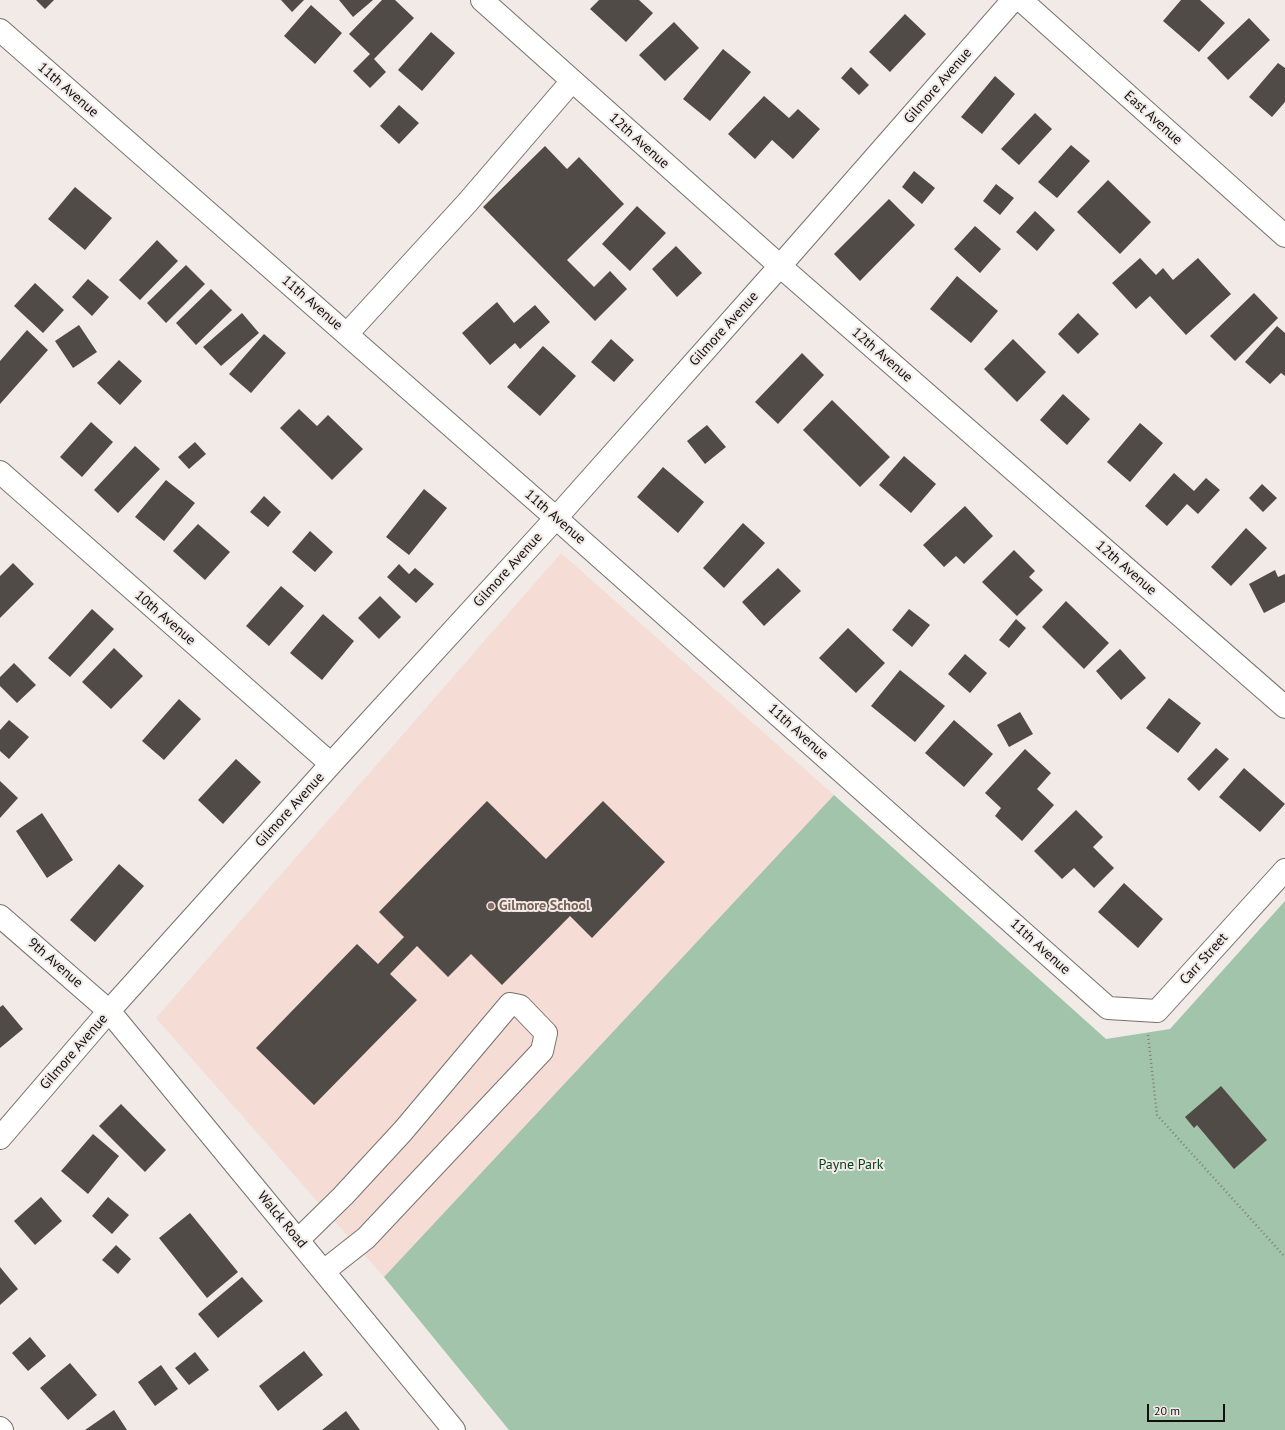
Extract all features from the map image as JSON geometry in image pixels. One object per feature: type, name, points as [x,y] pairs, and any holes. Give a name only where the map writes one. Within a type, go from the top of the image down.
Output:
[{"type":"street","name":"12th Avenue","points":[[482,0],[780,266],[1285,707]]},
{"type":"street","name":"Gilmore Avenue","points":[[0,1138],[109,1011],[331,764],[556,518],[780,266],[1013,0]]},
{"type":"street","name":"East Avenue","points":[[1021,0],[1285,236]]},
{"type":"street","name":"11th Avenue","points":[[0,30],[556,518],[1108,1008]]},
{"type":"street","points":[[347,334],[467,203],[572,81]]},
{"type":"street","name":"10th Avenue","points":[[0,472],[331,764]]},
{"type":"street","name":"Carr Street","points":[[1108,1008],[1157,1011],[1285,870]]},
{"type":"street","name":"9th Avenue","points":[[0,916],[109,1011]]},
{"type":"street","points":[[298,1240],[343,1196],[404,1131],[510,1004],[520,1006],[546,1033],[542,1051],[366,1238],[324,1271]]},
{"type":"street","name":"Walck Road","points":[[109,1011],[454,1430]]},
{"type":"path","points":[[1145,1010],[1156,1115],[1285,1257]]},
{"type":"shaded area","name":"Gilmore School","points":[[561,553],[834,795],[384,1277],[156,1018]]},
{"type":"green space","name":"Payne Park","points":[[834,795],[1106,1039],[1170,1029],[1285,901],[1285,1430],[509,1430],[384,1277]]},
{"type":"building","points":[[36,0],[54,0],[45,9]]},
{"type":"building","points":[[281,0],[304,0],[292,12]]},
{"type":"building","points":[[339,0],[373,0],[353,17]]},
{"type":"building","points":[[382,0],[395,0],[414,18],[374,59],[386,72],[370,88],[353,71],[370,54],[349,34]]},
{"type":"building","points":[[599,0],[639,0],[653,13],[626,42],[590,9]]},
{"type":"building","points":[[1181,0],[1200,0],[1225,23],[1199,52],[1163,21]]},
{"type":"building","points":[[311,5],[342,33],[315,64],[284,36]]},
{"type":"building","points":[[905,14],[926,34],[890,72],[869,52]]},
{"type":"building","points":[[1249,18],[1270,40],[1228,80],[1207,58]]},
{"type":"building","points":[[674,22],[699,48],[665,81],[639,55]]},
{"type":"building","points":[[431,32],[455,53],[422,91],[398,70]]},
{"type":"building","points":[[723,49],[751,72],[710,121],[683,99]]},
{"type":"building","points":[[1278,63],[1285,68],[1285,102],[1272,117],[1249,97]]},
{"type":"building","points":[[851,67],[869,85],[859,95],[841,78]]},
{"type":"building","points":[[995,76],[1015,94],[982,134],[961,117]]},
{"type":"building","points":[[764,96],[789,118],[798,109],[820,129],[793,159],[772,140],[755,159],[728,134]]},
{"type":"building","points":[[399,105],[419,123],[399,144],[380,126]]},
{"type":"building","points":[[1035,113],[1052,129],[1019,165],[1001,149]]},
{"type":"building","points":[[1071,145],[1090,161],[1057,198],[1038,182]]},
{"type":"building","points":[[545,146],[567,169],[579,157],[624,204],[567,260],[594,287],[610,271],[627,289],[595,321],[483,207]]},
{"type":"building","points":[[914,171],[935,188],[922,204],[902,187]]},
{"type":"building","points":[[1108,180],[1151,222],[1120,254],[1077,212]]},
{"type":"building","points":[[996,184],[1014,198],[1000,215],[983,201]]},
{"type":"building","points":[[75,187],[112,218],[85,250],[48,219]]},
{"type":"building","points":[[889,199],[915,225],[860,281],[834,254]]},
{"type":"building","points":[[637,206],[666,233],[630,271],[602,244]]},
{"type":"building","points":[[1035,211],[1055,230],[1037,251],[1016,232]]},
{"type":"building","points":[[975,226],[1001,249],[980,273],[954,249]]},
{"type":"building","points":[[157,240],[178,261],[140,300],[119,280]]},
{"type":"building","points":[[676,246],[702,273],[677,297],[652,269]]},
{"type":"building","points":[[1140,258],[1156,275],[1163,268],[1173,280],[1198,258],[1231,294],[1186,335],[1150,296],[1136,309],[1112,283]]},
{"type":"building","points":[[186,265],[205,284],[166,323],[147,303]]},
{"type":"building","points":[[957,276],[998,311],[971,343],[930,309]]},
{"type":"building","points":[[88,279],[109,297],[92,316],[72,297]]},
{"type":"building","points":[[35,283],[64,310],[43,333],[14,306]]},
{"type":"building","points":[[211,289],[232,310],[196,345],[176,323]]},
{"type":"building","points":[[1254,293],[1278,318],[1235,361],[1210,336]]},
{"type":"building","points":[[497,302],[514,323],[535,305],[550,322],[520,349],[515,343],[490,365],[462,333]]},
{"type":"building","points":[[242,313],[259,333],[221,366],[203,347]]},
{"type":"building","points":[[1078,313],[1099,334],[1078,354],[1058,334]]},
{"type":"building","points":[[79,325],[97,352],[73,368],[55,341]]},
{"type":"building","points":[[1277,326],[1285,333],[1285,376],[1281,373],[1270,384],[1245,362]]},
{"type":"building","points":[[27,330],[48,350],[0,404],[0,361]]},
{"type":"building","points":[[264,334],[286,353],[251,393],[229,374]]},
{"type":"building","points":[[611,339],[634,360],[614,382],[591,362]]},
{"type":"building","points":[[1013,339],[1046,372],[1017,402],[984,369]]},
{"type":"building","points":[[543,346],[576,376],[540,416],[507,387]]},
{"type":"building","points":[[802,353],[824,375],[778,424],[755,402]]},
{"type":"building","points":[[119,360],[142,381],[120,405],[97,383]]},
{"type":"building","points":[[1063,394],[1090,419],[1067,445],[1040,420]]},
{"type":"building","points":[[832,400],[890,457],[860,487],[803,430]]},
{"type":"building","points":[[299,409],[317,426],[328,415],[363,449],[332,480],[280,428]]},
{"type":"building","points":[[91,422],[113,442],[82,477],[60,457]]},
{"type":"building","points":[[1140,423],[1163,443],[1130,482],[1107,462]]},
{"type":"building","points":[[707,425],[726,447],[705,464],[687,441]]},
{"type":"building","points":[[195,442],[206,454],[189,469],[178,457]]},
{"type":"building","points":[[135,446],[160,469],[118,513],[94,490]]},
{"type":"building","points":[[904,456],[936,484],[911,513],[879,485]]},
{"type":"building","points":[[663,467],[704,502],[678,533],[637,497]]},
{"type":"building","points":[[1174,473],[1194,491],[1206,478],[1220,490],[1198,514],[1187,504],[1167,526],[1145,506]]},
{"type":"building","points":[[166,480],[195,503],[164,541],[135,517]]},
{"type":"building","points":[[1262,484],[1277,498],[1263,512],[1249,498]]},
{"type":"building","points":[[424,489],[447,508],[409,555],[386,537]]},
{"type":"building","points":[[264,496],[281,512],[268,527],[250,512]]},
{"type":"building","points":[[965,506],[993,536],[964,564],[956,556],[944,567],[923,545]]},
{"type":"building","points":[[743,523],[765,543],[724,588],[703,568]]},
{"type":"building","points":[[198,524],[230,552],[205,580],[173,551]]},
{"type":"building","points":[[1246,528],[1267,548],[1231,586],[1211,567]]},
{"type":"building","points":[[310,531],[333,552],[315,572],[292,552]]},
{"type":"building","points":[[1014,550],[1035,571],[1029,577],[1043,590],[1017,616],[982,582]]},
{"type":"building","points":[[13,563],[34,584],[0,618],[0,576]]},
{"type":"building","points":[[399,564],[409,574],[415,568],[434,584],[416,603],[387,577]]},
{"type":"building","points":[[778,568],[801,591],[764,626],[742,602]]},
{"type":"building","points":[[1275,570],[1278,577],[1285,574],[1285,602],[1264,613],[1249,584]]},
{"type":"building","points":[[281,586],[304,606],[269,646],[246,626]]},
{"type":"building","points":[[380,596],[401,617],[379,639],[358,618]]},
{"type":"building","points":[[1066,601],[1109,643],[1084,669],[1042,627]]},
{"type":"building","points":[[92,609],[114,629],[70,677],[48,658]]},
{"type":"building","points":[[909,609],[930,625],[912,647],[892,630]]},
{"type":"building","points":[[323,614],[354,641],[322,680],[290,653]]},
{"type":"building","points":[[1016,619],[1026,628],[1009,648],[999,640]]},
{"type":"building","points":[[848,628],[885,663],[856,693],[819,658]]},
{"type":"building","points":[[114,648],[143,676],[111,709],[82,682]]},
{"type":"building","points":[[1120,649],[1146,678],[1121,700],[1096,671]]},
{"type":"building","points":[[965,654],[987,673],[970,693],[948,674]]},
{"type":"building","points":[[14,663],[36,685],[17,703],[0,686],[0,677]]},
{"type":"building","points":[[900,670],[945,706],[915,742],[871,706]]},
{"type":"building","points":[[1169,698],[1201,723],[1178,753],[1146,728]]},
{"type":"building","points":[[179,699],[201,719],[164,760],[142,741]]},
{"type":"building","points":[[1020,712],[1033,734],[1009,747],[997,725]]},
{"type":"building","points":[[9,720],[29,737],[9,759],[0,751],[0,730]]},
{"type":"building","points":[[954,720],[993,754],[964,787],[925,753]]},
{"type":"building","points":[[1216,748],[1229,759],[1199,791],[1187,779]]},
{"type":"building","points":[[1025,749],[1051,773],[1037,789],[1054,805],[1022,841],[995,816],[1001,808],[985,793]]},
{"type":"building","points":[[236,759],[261,782],[223,824],[198,800]]},
{"type":"building","points":[[1244,768],[1285,804],[1260,832],[1219,797]]},
{"type":"building","points":[[0,781],[18,798],[0,818]]},
{"type":"building","points":[[487,801],[546,859],[603,801],[665,862],[592,938],[570,916],[502,985],[471,954],[448,977],[417,946],[390,974],[417,1000],[314,1105],[256,1048],[357,944],[378,964],[404,937],[379,912]]},
{"type":"building","points":[[1076,810],[1103,837],[1093,847],[1114,868],[1094,888],[1074,868],[1062,879],[1034,851]]},
{"type":"building","points":[[42,813],[73,860],[47,878],[16,831]]},
{"type":"building","points":[[119,864],[144,886],[95,942],[70,920]]},
{"type":"building","points":[[1124,883],[1163,919],[1138,948],[1098,912]]},
{"type":"building","points":[[3,1005],[23,1029],[0,1048],[0,1007]]},
{"type":"building","points":[[1221,1086],[1267,1140],[1234,1169],[1197,1125],[1194,1128],[1185,1117]]},
{"type":"building","points":[[121,1104],[166,1150],[145,1172],[99,1126]]},
{"type":"building","points":[[93,1134],[119,1156],[88,1194],[61,1171]]},
{"type":"building","points":[[41,1197],[62,1221],[35,1245],[14,1221]]},
{"type":"building","points":[[108,1197],[129,1215],[112,1234],[92,1216]]},
{"type":"building","points":[[190,1213],[238,1272],[207,1298],[159,1238]]},
{"type":"building","points":[[116,1245],[131,1259],[118,1274],[102,1260]]},
{"type":"building","points":[[0,1267],[18,1289],[0,1305]]},
{"type":"building","points":[[242,1277],[263,1301],[218,1338],[198,1314]]},
{"type":"building","points":[[30,1337],[46,1356],[28,1371],[12,1353]]},
{"type":"building","points":[[304,1351],[323,1375],[278,1411],[259,1386]]},
{"type":"building","points":[[195,1352],[209,1370],[189,1385],[175,1368]]},
{"type":"building","points":[[70,1363],[97,1395],[68,1420],[40,1388]]},
{"type":"building","points":[[161,1365],[178,1389],[155,1406],[138,1382]]},
{"type":"building","points":[[114,1410],[127,1430],[85,1430]]},
{"type":"building","points":[[346,1411],[360,1430],[322,1430]]},
{"type":"place","name":"Gilmore School","points":[[491,906]]}]
